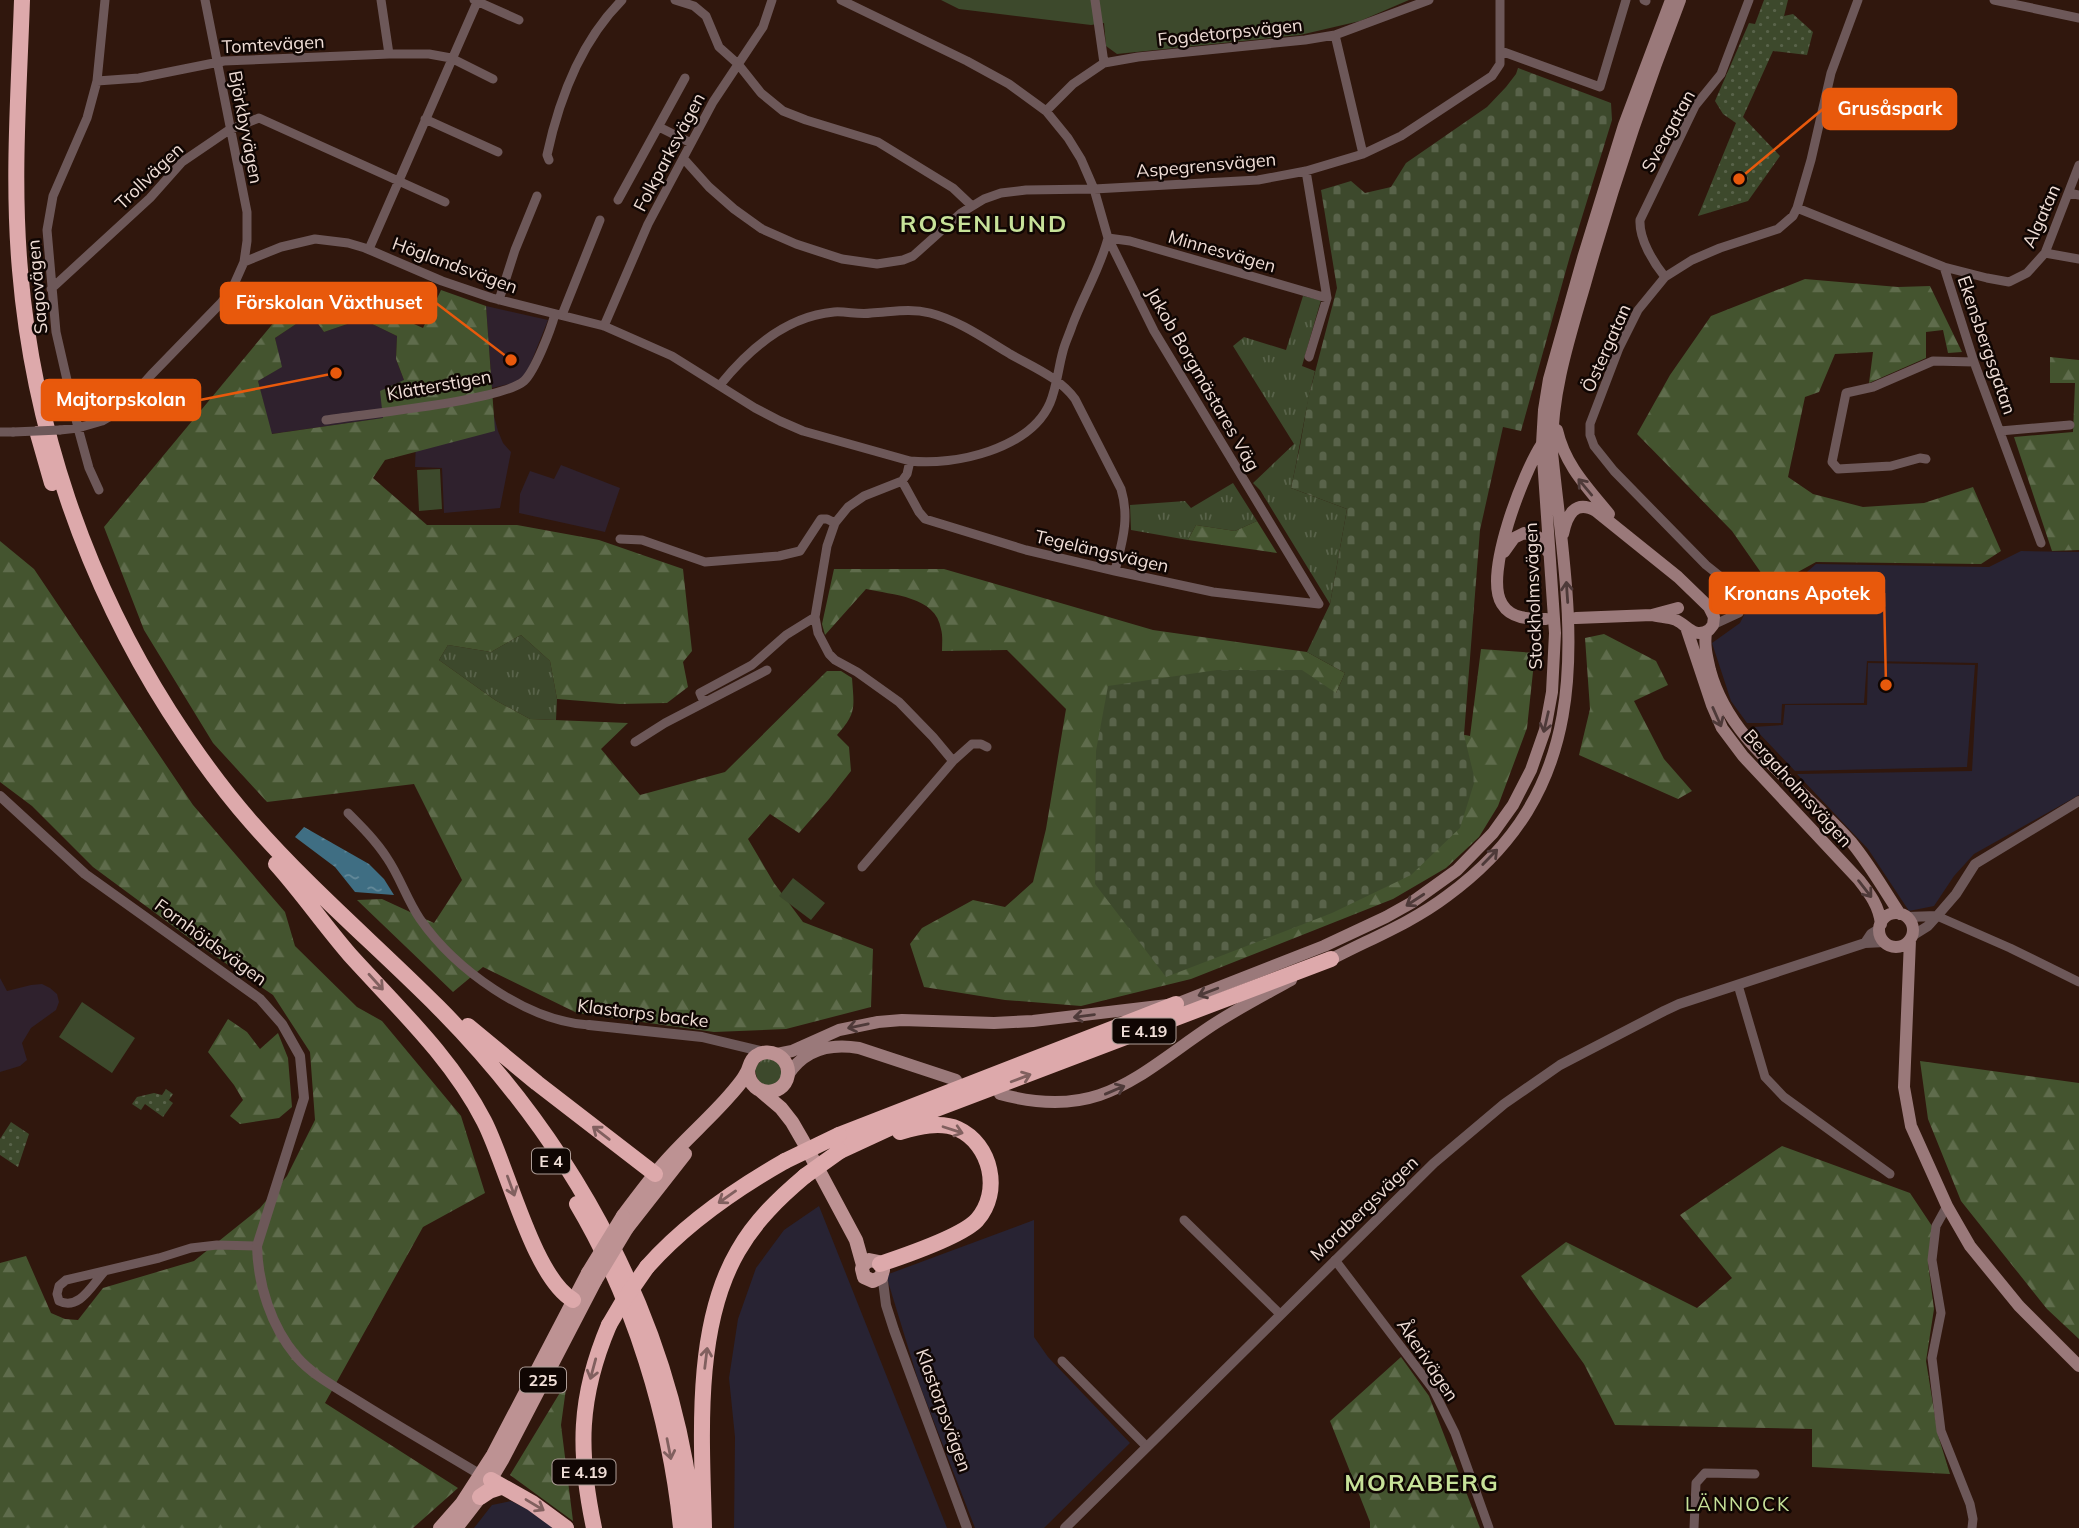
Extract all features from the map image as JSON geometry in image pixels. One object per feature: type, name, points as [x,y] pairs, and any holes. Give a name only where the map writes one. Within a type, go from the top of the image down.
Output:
[{"type":"highway","name":"E 4","points":[[11,0],[6,184],[9,272],[22,366],[43,456],[61,513],[89,582],[146,694],[200,773],[243,828],[285,874],[468,1054],[510,1104],[556,1168],[580,1208],[615,1278],[637,1336],[658,1400],[669,1447],[681,1528]]},
{"type":"highway","name":"E 4","points":[[22,0],[16,181],[20,269],[35,375],[53,451],[71,510],[99,581],[130,646],[170,712],[249,821],[438,1007],[502,1077],[541,1127],[590,1204],[623,1267],[650,1332],[670,1395],[683,1450],[694,1528]]},
{"type":"highway","points":[[285,874],[348,952],[434,1047],[461,1082],[499,1152],[545,1269],[561,1290],[580,1298]]},
{"type":"highway","points":[[368,940],[508,1060],[655,1174]]},
{"type":"highway","name":"E 4.19","points":[[594,1528],[585,1486],[582,1436],[587,1392],[595,1361],[609,1325],[628,1294],[648,1267],[679,1234],[704,1213],[785,1161],[840,1147],[1331,959]]},
{"type":"highway","name":"E 4.19","points":[[704,1528],[704,1373],[713,1311],[728,1270],[750,1233],[778,1200],[840,1147],[1176,1004]]},
{"type":"highway","points":[[840,1147],[873,1141],[917,1127],[947,1126],[957,1129],[976,1142],[989,1166],[991,1192],[980,1217],[958,1234],[874,1269]]},
{"type":"highway","points":[[480,1497],[489,1491],[491,1480],[549,1514],[566,1528]]},
{"type":"main road","name":"Stockholmsvägen","points":[[771,1053],[792,1051],[839,1030],[878,1022],[1033,1021],[1176,1004],[1324,946],[1386,917],[1411,903],[1457,870],[1493,833],[1524,787],[1539,749],[1549,710],[1554,674],[1555,633],[1542,444],[1549,379],[1624,125],[1671,0]]},
{"type":"main road","name":"Stockholmsvägen","points":[[1000,1094],[1047,1102],[1073,1101],[1102,1095],[1126,1085],[1233,1012],[1331,959],[1401,926],[1447,897],[1507,839],[1539,789],[1562,725],[1570,643],[1552,452],[1554,415],[1565,355],[1614,184],[1681,0]]},
{"type":"main road","points":[[1554,415],[1561,446],[1574,472],[1629,538]]},
{"type":"main road","points":[[1542,444],[1533,459],[1506,529],[1497,588],[1502,604],[1517,616],[1545,620]]},
{"type":"main road","points":[[1562,541],[1566,523],[1575,509],[1586,507],[1596,511],[1686,584],[1712,610]]},
{"type":"main road","points":[[1499,566],[1509,542],[1524,533],[1538,537],[1550,555]]},
{"type":"main road","name":"Bergaholmsvägen","points":[[1671,572],[1679,586],[1681,615],[1722,728],[1737,749],[1800,819],[1859,880],[1879,910],[1880,926]]},
{"type":"main road","points":[[1681,615],[1693,598],[1700,600]]},
{"type":"main road","name":"Bergaholmsvägen","points":[[1712,610],[1706,654],[1711,674],[1728,712],[1766,759],[1851,842],[1903,916]]},
{"type":"main road","points":[[1576,618],[1681,615],[1699,634],[1709,629]]},
{"type":"main road","points":[[1907,993],[1900,955],[1880,933],[1880,926],[1886,917],[1903,916],[1912,924],[1904,1087],[1911,1126],[1947,1206],[1970,1246],[2019,1306],[2079,1366]]},
{"type":"main road","points":[[1888,944],[1901,946],[1911,938]]},
{"type":"main road","points":[[786,1080],[785,1061],[771,1053],[756,1056],[749,1068],[749,1080],[759,1090],[773,1091],[786,1080],[796,1064],[811,1053],[845,1045],[956,1080]]},
{"type":"main road","name":"225","points":[[440,1528],[461,1503],[491,1480],[580,1298],[655,1174],[726,1100],[749,1068]]},
{"type":"main road","name":"Klastorpsvägen","points":[[786,1080],[783,1093],[836,1188],[874,1269]]},
{"type":"main road","name":"225","points":[[625,1222],[729,1104],[743,1092],[759,1090]]},
{"type":"main road","name":"Klastorpsvägen","points":[[759,1090],[781,1108],[792,1122],[874,1269]]},
{"type":"main road","points":[[654,1192],[655,1174]]},
{"type":"main road","points":[[456,1528],[480,1497]]},
{"type":"street","name":"Sagovägen","points":[[99,490],[89,468],[55,332],[47,230],[53,196],[87,118],[97,81],[105,0]]},
{"type":"street","name":"Björkbyvägen","points":[[205,0],[247,212],[244,262]]},
{"type":"street","points":[[381,0],[388,54]]},
{"type":"street","points":[[549,160],[547,155],[554,121],[565,90],[584,50],[606,16],[622,0]]},
{"type":"street","points":[[675,0],[694,6],[706,16],[719,47],[738,64],[761,93],[783,111],[878,142],[953,188],[972,206]]},
{"type":"street","name":"Folkparksvägen","points":[[604,326],[648,224],[713,102],[763,27],[772,0]]},
{"type":"street","name":"Jakob Borgmästares Väg","points":[[841,0],[1009,84],[1046,111],[1068,138],[1094,189],[1108,237],[1154,331],[1319,604]]},
{"type":"street","points":[[1095,0],[1104,63]]},
{"type":"street","name":"Fogdetorpsvägen","points":[[1046,111],[1073,84],[1104,63],[1335,35],[1429,0]]},
{"type":"street","points":[[1500,0],[1501,51],[1600,87],[1626,0]]},
{"type":"street","name":"Sveagatan","points":[[1665,277],[1647,246],[1640,220],[1695,106],[1721,74],[1749,0]]},
{"type":"street","points":[[1797,208],[1831,73],[1858,0]]},
{"type":"street","points":[[1994,0],[2079,18]]},
{"type":"street","points":[[369,249],[477,1],[519,20]]},
{"type":"street","points":[[1335,35],[1363,154]]},
{"type":"street","name":"Aspegrensvägen","points":[[683,158],[709,187],[762,229],[796,244],[842,258],[877,264],[913,256],[972,206],[1001,193],[1258,180],[1306,171],[1363,154],[1401,136],[1492,76],[1500,64],[1501,51]]},
{"type":"street","name":"Tomtevägen","points":[[97,81],[139,78],[217,62],[388,54],[429,54],[451,58],[493,79]]},
{"type":"street","points":[[618,200],[685,78]]},
{"type":"street","name":"Trollvägen","points":[[51,289],[149,198],[182,162],[229,130],[259,118],[445,202]]},
{"type":"street","points":[[425,119],[498,152]]},
{"type":"street","points":[[659,127],[691,144]]},
{"type":"street","name":"Algatan","points":[[1944,267],[2009,282],[2027,273],[2045,253],[2079,165]]},
{"type":"street","points":[[1306,171],[1327,298],[1309,357]]},
{"type":"street","points":[[2069,193],[2079,195]]},
{"type":"street","points":[[499,300],[515,250],[537,196]]},
{"type":"street","name":"Östergatan","points":[[1734,616],[1739,613],[1742,602],[1736,589],[1706,565],[1614,471],[1594,446],[1590,424],[1637,310],[1665,277],[1692,260],[1720,248],[1778,229],[1789,220],[1797,208]]},
{"type":"street","name":"Ekensbergsgatan","points":[[1797,208],[1944,267],[1974,362],[2041,543]]},
{"type":"street","name":"Klätterstigen","points":[[326,420],[482,397],[519,385],[531,373],[600,220]]},
{"type":"street","name":"Höglandsvägen","points":[[244,262],[281,247],[315,239],[369,249],[442,281],[499,300],[604,326],[672,356],[755,408],[803,431],[910,461],[928,463],[1004,446],[1023,435],[1037,422],[1049,405],[1072,324],[1103,255],[1108,237]]},
{"type":"street","name":"Minnesvägen","points":[[1108,237],[1327,298]]},
{"type":"street","points":[[2045,253],[2079,259]]},
{"type":"street","points":[[0,432],[78,428],[102,421],[120,411],[220,304],[232,289],[244,262]]},
{"type":"street","points":[[720,385],[740,361],[762,341],[800,321],[834,312],[868,314],[912,309],[940,316],[981,336],[1057,381],[1076,399],[1124,499],[1126,523],[1115,571]]},
{"type":"street","points":[[1926,459],[1920,458],[1891,466],[1838,469],[1832,462],[1846,393],[1873,387],[1933,361],[1974,362]]},
{"type":"street","points":[[2000,431],[2070,425]]},
{"type":"street","points":[[910,461],[902,481],[864,496],[845,510],[835,523],[827,546],[815,617],[818,633],[829,654],[899,702],[953,761]]},
{"type":"street","name":"Tegelängsvägen","points":[[902,481],[925,519],[1026,550],[1213,592],[1319,604]]},
{"type":"street","points":[[620,539],[642,540],[705,562],[779,556],[800,551],[821,519],[835,523]]},
{"type":"street","points":[[1712,610],[1734,616]]},
{"type":"street","points":[[1709,629],[1734,616]]},
{"type":"street","points":[[704,702],[700,693],[752,665],[786,635],[815,617]]},
{"type":"street","points":[[635,742],[767,670]]},
{"type":"street","points":[[862,867],[953,761],[972,744],[987,747]]},
{"type":"street","name":"Fornhöjdsvägen","points":[[0,796],[85,874],[260,999],[282,1024],[300,1056],[304,1098],[257,1246],[269,1311],[297,1357],[323,1380],[491,1480]]},
{"type":"street","points":[[1911,938],[1937,916],[1956,894],[1975,864],[2079,801]]},
{"type":"street","name":"Klastorps backe","points":[[348,813],[389,860],[412,907],[439,943],[461,964],[500,993],[555,1018],[577,1024],[702,1037],[771,1053]]},
{"type":"street","points":[[1903,916],[1937,916],[2079,982]]},
{"type":"street","name":"Morabergsvägen","points":[[1865,943],[1880,926]]},
{"type":"street","name":"Morabergsvägen","points":[[1065,1528],[1335,1260],[1461,1139],[1504,1104],[1586,1051],[1664,1011],[1865,943],[1888,944]]},
{"type":"street","points":[[1738,985],[1765,1077],[1784,1097],[1890,1174]]},
{"type":"street","points":[[732,1045],[749,1068]]},
{"type":"street","points":[[1947,1206],[1936,1226],[1932,1260],[1941,1313],[1932,1358],[1941,1431],[1970,1504],[1972,1528]]},
{"type":"street","points":[[1184,1220],[1280,1314]]},
{"type":"street","points":[[104,1272],[74,1305],[59,1301],[59,1286],[66,1280],[191,1248],[217,1245],[257,1246]]},
{"type":"street","name":"Åkerivägen","points":[[1335,1260],[1433,1389],[1455,1433],[1489,1528]]},
{"type":"street","name":"Klastorpsvägen","points":[[874,1269],[967,1528]]},
{"type":"street","points":[[1062,1361],[1147,1447]]},
{"type":"street","points":[[1694,1528],[1696,1483],[1705,1473],[1755,1474]]},
{"type":"shaded area","points":[[486,306],[548,320],[526,375],[517,382],[492,388]]},
{"type":"shaded area","points":[[311,314],[324,332],[362,319],[397,336],[396,359],[404,380],[384,418],[271,434],[258,381],[281,367],[275,338]]},
{"type":"shaded area","points":[[490,401],[498,431],[511,452],[500,508],[444,513],[442,468],[415,467],[417,413]]},
{"type":"shaded area","points":[[561,465],[620,488],[605,532],[519,513],[520,494],[530,471],[554,479]]},
{"type":"shaded area","points":[[2021,551],[2079,552],[2079,795],[1974,854],[1954,876],[1934,906],[1909,911],[1868,849],[1797,774],[1972,771],[1978,663],[1867,661],[1864,703],[1782,704],[1781,723],[1747,723],[1731,701],[1712,643],[1740,623],[1747,609],[1743,588],[1800,578],[1816,564],[1989,567]]},
{"type":"shaded area","points":[[1868,663],[1975,665],[1967,767],[1795,771],[1753,727],[1783,725],[1785,705],[1867,705]]},
{"type":"shaded area","points":[[0,978],[7,991],[42,984],[57,994],[59,1002],[56,1010],[31,1028],[22,1043],[27,1060],[20,1066],[0,1072]]},
{"type":"shaded area","points":[[819,1206],[947,1528],[734,1528],[735,1437],[729,1378],[738,1319],[756,1268],[784,1230]]},
{"type":"shaded area","points":[[1034,1220],[1034,1337],[1048,1357],[1130,1443],[1044,1528],[975,1528],[919,1383],[886,1275]]},
{"type":"shaded area","points":[[511,1501],[542,1516],[556,1528],[474,1528],[492,1505]]},
{"type":"green space","points":[[941,0],[1409,0],[1360,21],[1300,35],[1117,54],[1106,46],[1104,23],[1091,25],[959,9]]},
{"type":"green space","points":[[1764,0],[1788,0],[1784,16],[1793,14],[1813,32],[1807,55],[1773,51],[1743,117],[1780,156],[1748,201],[1698,216],[1736,123],[1723,114],[1715,101],[1749,23],[1755,24]]},
{"type":"green space","points":[[1518,68],[1611,103],[1612,120],[1570,256],[1521,431],[1503,427],[1480,530],[1464,735],[1475,780],[1460,828],[1411,875],[1332,913],[1166,977],[1095,884],[1096,751],[1108,686],[1217,670],[1302,670],[1336,693],[1345,673],[1307,652],[1330,604],[1347,509],[1291,488],[1308,399],[1337,288],[1321,190],[1351,181],[1365,193],[1391,187],[1406,163],[1487,107],[1506,87]]},
{"type":"green space","points":[[1805,279],[1898,287],[1930,286],[1962,352],[1948,353],[1943,330],[1926,332],[1926,358],[1869,383],[1873,352],[1835,354],[1819,392],[1805,397],[1788,477],[1813,494],[1863,507],[1924,503],[1973,487],[2001,551],[1981,564],[1816,562],[1771,587],[1732,531],[1637,434],[1670,375],[1711,316]]},
{"type":"green space","points":[[326,285],[423,328],[441,290],[486,306],[495,431],[385,460],[373,478],[427,525],[517,525],[599,540],[683,569],[692,651],[683,662],[688,687],[667,703],[620,704],[557,699],[550,661],[521,635],[491,652],[448,645],[439,660],[495,700],[530,719],[628,723],[601,749],[640,795],[725,772],[827,671],[841,671],[852,678],[853,709],[837,735],[849,747],[851,771],[799,833],[770,814],[748,839],[774,883],[803,922],[873,949],[871,1007],[786,1029],[714,1032],[577,1013],[483,967],[453,992],[357,900],[382,899],[434,923],[462,880],[414,784],[267,802],[213,743],[144,630],[104,527],[290,303]],"holes":[[[311,314],[324,332],[362,319],[397,336],[396,359],[404,380],[380,391],[383,418],[272,434],[258,381],[282,367],[275,338]]]},
{"type":"green space","points":[[1303,296],[1321,300],[1302,366],[1315,371],[1291,488],[1347,509],[1330,604],[1260,490],[1253,483],[1294,444],[1233,346],[1244,337],[1286,350]]},
{"type":"green space","points":[[2050,357],[2079,360],[2079,550],[2052,551],[2014,437],[2073,432],[2075,383],[2050,383]]},
{"type":"green space","points":[[440,469],[442,509],[419,511],[417,470]]},
{"type":"green space","points":[[1233,483],[1257,521],[1235,531],[1196,525],[1188,540],[1131,530],[1130,505],[1185,501],[1191,508]]},
{"type":"green space","points":[[1257,521],[1277,553],[1188,540],[1196,525],[1235,531]]},
{"type":"green space","points":[[0,541],[34,569],[193,805],[285,912],[295,946],[357,1007],[382,1021],[461,1116],[485,1193],[423,1227],[325,1403],[458,1488],[413,1528],[0,1528],[0,1263],[26,1256],[51,1313],[65,1319],[78,1320],[103,1288],[194,1261],[260,1208],[287,1176],[315,1120],[310,1052],[273,995],[200,946],[93,867],[32,806],[0,782]]},
{"type":"green space","points":[[834,569],[944,569],[1153,630],[1307,652],[1345,673],[1336,693],[1398,721],[1470,736],[1481,649],[1535,653],[1527,728],[1498,806],[1479,837],[1446,868],[1393,899],[1191,979],[1081,1006],[1005,1000],[924,987],[910,944],[922,928],[973,900],[1005,907],[1033,882],[1046,829],[1066,709],[1007,650],[942,651],[942,634],[937,618],[922,603],[911,599],[866,589],[825,635],[822,624]]},
{"type":"green space","points":[[1604,634],[1656,661],[1668,685],[1634,701],[1664,759],[1692,791],[1678,799],[1579,755],[1590,709],[1585,638]]},
{"type":"green space","points":[[521,635],[550,661],[557,699],[556,720],[530,719],[495,700],[439,660],[448,645],[491,652]]},
{"type":"green space","points":[[793,878],[825,903],[811,920],[779,896]]},
{"type":"green space","points":[[82,1002],[135,1038],[112,1073],[59,1037]]},
{"type":"green space","points":[[228,1019],[247,1032],[260,1049],[278,1033],[288,1058],[292,1107],[279,1118],[240,1124],[230,1116],[243,1100],[208,1052]]},
{"type":"green space","points":[[765,1058],[779,1062],[782,1076],[773,1087],[759,1085],[754,1067]]},
{"type":"green space","points":[[1920,1061],[2079,1083],[2079,1339],[2047,1309],[1961,1201],[1928,1119]]},
{"type":"green space","points":[[166,1089],[173,1094],[169,1100],[173,1103],[163,1117],[145,1104],[141,1110],[132,1104],[137,1097],[154,1093],[162,1095]]},
{"type":"green space","points":[[11,1122],[29,1134],[18,1167],[0,1155],[0,1139]]},
{"type":"green space","points":[[1782,1146],[1910,1193],[1932,1226],[1928,1263],[1934,1309],[1926,1361],[1938,1435],[1950,1474],[1812,1467],[1812,1429],[1615,1425],[1584,1364],[1521,1276],[1566,1242],[1697,1308],[1732,1278],[1680,1215]]},
{"type":"green space","points":[[1401,1357],[1429,1396],[1480,1528],[1370,1528],[1370,1522],[1330,1421]]},
{"type":"green space","points":[[567,1381],[561,1425],[573,1521],[510,1475]]},
{"type":"water","points":[[304,827],[369,864],[384,879],[394,895],[355,892],[335,867],[295,837]]},
{"type":"place","name":"Grusåspark","points":[[1739,179]]},
{"type":"place","name":"Förskolan Växthuset","points":[[511,360]]},
{"type":"place","name":"Majtorpskolan","points":[[336,373]]},
{"type":"place","name":"Kronans Apotek","points":[[1886,685]]},
{"type":"district","name":"ROSENLUND","points":[[984,223]]},
{"type":"district","name":"MORABERG","points":[[1422,1482]]},
{"type":"district","name":"LÄNNOCK","points":[[1738,1504]]}]
